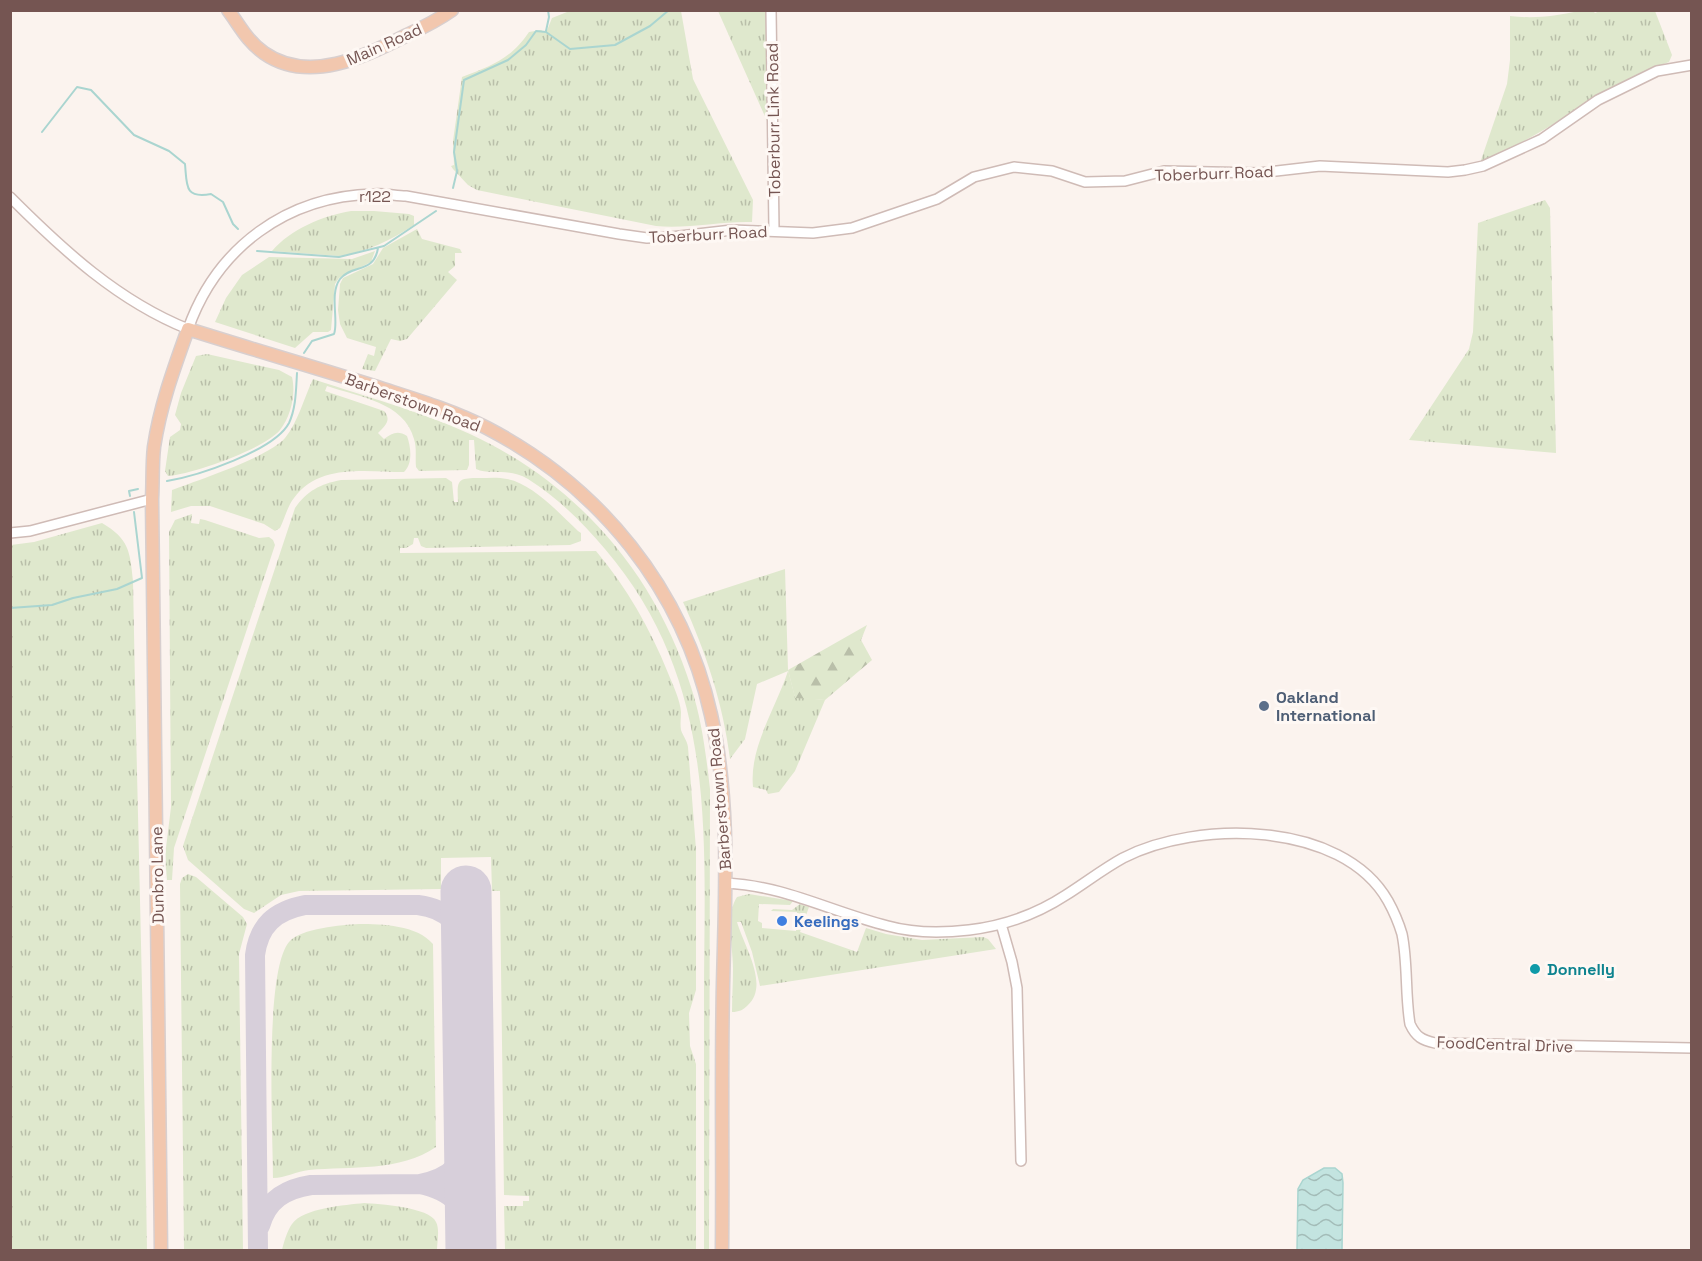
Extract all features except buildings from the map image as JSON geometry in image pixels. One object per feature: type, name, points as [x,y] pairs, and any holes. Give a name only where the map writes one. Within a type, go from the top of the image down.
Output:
[{"type":"main road","name":"Main Road","points":[[228,10],[248,39],[265,53],[283,63],[308,67],[337,64],[370,54],[452,10]]},
{"type":"main road","name":"Dunbro Lane","points":[[161,1251],[152,500],[154,449],[163,404],[188,329]]},
{"type":"main road","name":"Barberstown Road","points":[[188,329],[320,369],[463,417],[532,453],[558,472],[608,518],[660,585],[690,646],[703,684],[717,749],[724,819],[726,883],[722,1251]]},
{"type":"street","name":"Toberburr Link Road","points":[[771,10],[774,231]]},
{"type":"street","name":"Toberburr Road","points":[[619,234],[647,238],[732,230],[813,233],[852,228],[937,199],[974,177],[1014,167],[1052,171],[1085,182],[1125,181],[1164,171],[1259,173],[1320,166],[1448,172],[1466,170],[1483,166],[1542,139],[1598,100],[1657,71],[1692,64]]},
{"type":"street","name":"r122","points":[[188,329],[205,290],[230,257],[251,237],[277,220],[303,208],[342,197],[375,194],[406,196],[619,234]]},
{"type":"street","points":[[10,197],[75,258],[117,291],[153,314],[188,329]]},
{"type":"street","points":[[10,533],[30,531],[152,500]]},
{"type":"street","name":"FoodCentral Drive","points":[[726,883],[768,888],[809,899],[888,927],[905,930],[956,931],[1000,924],[1033,913],[1065,897],[1124,857],[1170,842],[1222,833],[1282,836],[1307,842],[1347,861],[1370,878],[1387,900],[1402,933],[1410,1024],[1414,1034],[1422,1040],[1434,1043],[1692,1048]]},
{"type":"street","points":[[1000,924],[1012,962],[1017,988],[1021,1161]]},
{"type":"green space","points":[[572,10],[681,11],[693,79],[753,200],[752,222],[656,226],[477,190],[468,185],[453,169],[451,166],[454,165],[453,141],[462,77],[508,55],[529,32],[541,30],[546,33],[552,18]]},
{"type":"green space","points":[[718,11],[766,11],[767,121]]},
{"type":"green space","points":[[1579,11],[1595,13],[1600,11],[1655,11],[1672,55],[1669,62],[1624,82],[1532,136],[1480,163],[1507,84],[1510,60],[1510,16],[1545,16]]},
{"type":"green space","points":[[1545,200],[1550,208],[1556,453],[1409,440],[1469,349],[1473,332],[1478,223]]},
{"type":"green space","points":[[351,211],[409,214],[414,216],[414,225],[378,245],[339,256],[272,251],[298,230],[329,216]]},
{"type":"green space","points":[[417,229],[422,239],[460,249],[462,253],[455,253],[455,266],[448,272],[457,280],[407,339],[400,341],[391,339],[375,371],[362,369],[368,354],[374,356],[376,347],[347,338],[340,324],[338,310],[340,284],[343,278],[373,264],[383,248]]},
{"type":"green space","points":[[375,251],[371,262],[339,278],[335,284],[331,330],[313,332],[295,348],[215,322],[226,298],[242,275],[269,257],[352,259]]},
{"type":"green space","points":[[207,354],[279,370],[292,377],[293,398],[290,412],[280,430],[259,445],[210,466],[168,476],[165,471],[170,437],[180,430],[181,424],[175,415],[181,393],[196,356]]},
{"type":"green space","points":[[313,379],[449,425],[492,445],[527,466],[588,516],[615,546],[639,578],[677,649],[698,712],[710,789],[709,1250],[704,1250],[702,810],[696,755],[685,701],[667,649],[641,598],[605,549],[579,520],[549,494],[521,475],[476,469],[474,440],[469,440],[467,470],[419,471],[416,467],[414,439],[409,427],[401,417],[379,403],[327,386],[325,391],[384,411],[387,420],[378,433],[384,439],[395,433],[407,436],[410,455],[409,465],[404,472],[344,472],[317,479],[304,487],[294,498],[280,528],[275,531],[264,524],[210,506],[191,506],[171,512],[172,490],[249,460],[264,453],[285,438],[290,432]]},
{"type":"green space","points":[[446,478],[452,482],[454,502],[458,502],[458,485],[462,480],[497,478],[526,486],[581,533],[581,541],[570,545],[426,548],[421,546],[418,538],[414,538],[413,544],[400,548],[400,553],[596,551],[618,579],[645,624],[678,698],[681,730],[688,747],[696,849],[696,990],[689,1013],[690,1046],[696,1064],[696,1250],[505,1250],[504,1206],[523,1206],[523,1201],[529,1201],[529,1196],[504,1195],[500,891],[492,891],[491,857],[441,858],[441,889],[299,891],[281,895],[254,913],[244,909],[188,860],[183,846],[295,508],[315,489],[341,480]]},
{"type":"green space","points":[[192,514],[191,523],[199,524],[200,519],[205,520],[259,538],[269,537],[275,545],[174,848],[172,880],[167,880],[165,856],[171,807],[169,532],[175,520]]},
{"type":"green space","points":[[102,523],[123,540],[131,562],[133,581],[147,1250],[11,1250],[11,545],[34,542]]},
{"type":"green space","points":[[785,569],[788,670],[795,697],[825,700],[795,771],[779,792],[768,794],[766,790],[753,787],[755,757],[764,728],[788,671],[757,684],[745,739],[730,759],[713,679],[683,602]]},
{"type":"green space","points":[[867,625],[861,640],[872,660],[825,700],[795,698],[788,670]]},
{"type":"green space","points":[[188,874],[196,877],[243,917],[247,924],[239,954],[243,1250],[184,1250],[180,884],[182,878]]},
{"type":"green space","points":[[749,894],[793,901],[790,905],[759,904],[758,921],[762,923],[762,928],[796,931],[797,912],[771,911],[773,909],[792,910],[800,904],[809,907],[800,932],[857,952],[866,928],[922,940],[983,937],[988,939],[996,949],[760,986],[752,952],[741,922],[737,922],[753,964],[756,987],[754,997],[748,1005],[737,1012],[732,1012],[731,913],[737,897]]},
{"type":"green space","points":[[359,924],[388,925],[409,929],[433,944],[436,1147],[407,1161],[358,1168],[309,1170],[273,1178],[271,1091],[273,1018],[281,959],[289,942],[303,933],[322,928]]},
{"type":"green space","points":[[364,1203],[403,1207],[432,1217],[438,1228],[437,1250],[282,1250],[292,1224],[305,1214],[325,1208]]},
{"type":"water","points":[[1324,1168],[1335,1168],[1342,1174],[1342,1250],[1297,1250],[1298,1189],[1303,1180]]},
{"type":"waterway","points":[[546,31],[548,10]]},
{"type":"waterway","points":[[453,188],[457,171],[454,152],[464,80],[508,60],[526,45],[536,31],[546,32],[570,49],[615,45],[650,26],[669,10]]},
{"type":"waterway","points":[[42,132],[77,87],[91,90],[134,135],[169,151],[185,164],[187,184],[191,192],[202,195],[211,194],[223,202],[233,224],[238,229]]},
{"type":"waterway","points":[[257,251],[339,257],[384,246],[436,211]]},
{"type":"waterway","points":[[304,353],[312,341],[334,334],[335,292],[340,279],[350,271],[372,262],[378,248]]},
{"type":"waterway","points":[[167,481],[197,474],[234,461],[268,443],[281,433],[289,423],[293,411],[297,373]]},
{"type":"waterway","points":[[130,496],[129,491],[138,489]]},
{"type":"waterway","points":[[10,608],[52,605],[117,589],[142,578],[134,512]]},
{"type":"taxiway","points":[[258,1250],[255,955],[260,935],[270,921],[277,916],[305,905],[418,905],[438,910],[452,921],[461,936],[467,956]]},
{"type":"taxiway","points":[[260,1226],[272,1203],[293,1189],[311,1185],[420,1184],[441,1177],[455,1168],[460,1161],[470,1133]]},
{"type":"taxiway","points":[[420,1184],[442,1191],[456,1202],[465,1218],[471,1241]]},
{"type":"runway","points":[[466,891],[471,1250]]},
{"type":"place","name":"Oakland International","points":[[1264,706]]},
{"type":"place","name":"Keelings","points":[[782,921]]},
{"type":"place","name":"Donnelly","points":[[1535,969]]}]
